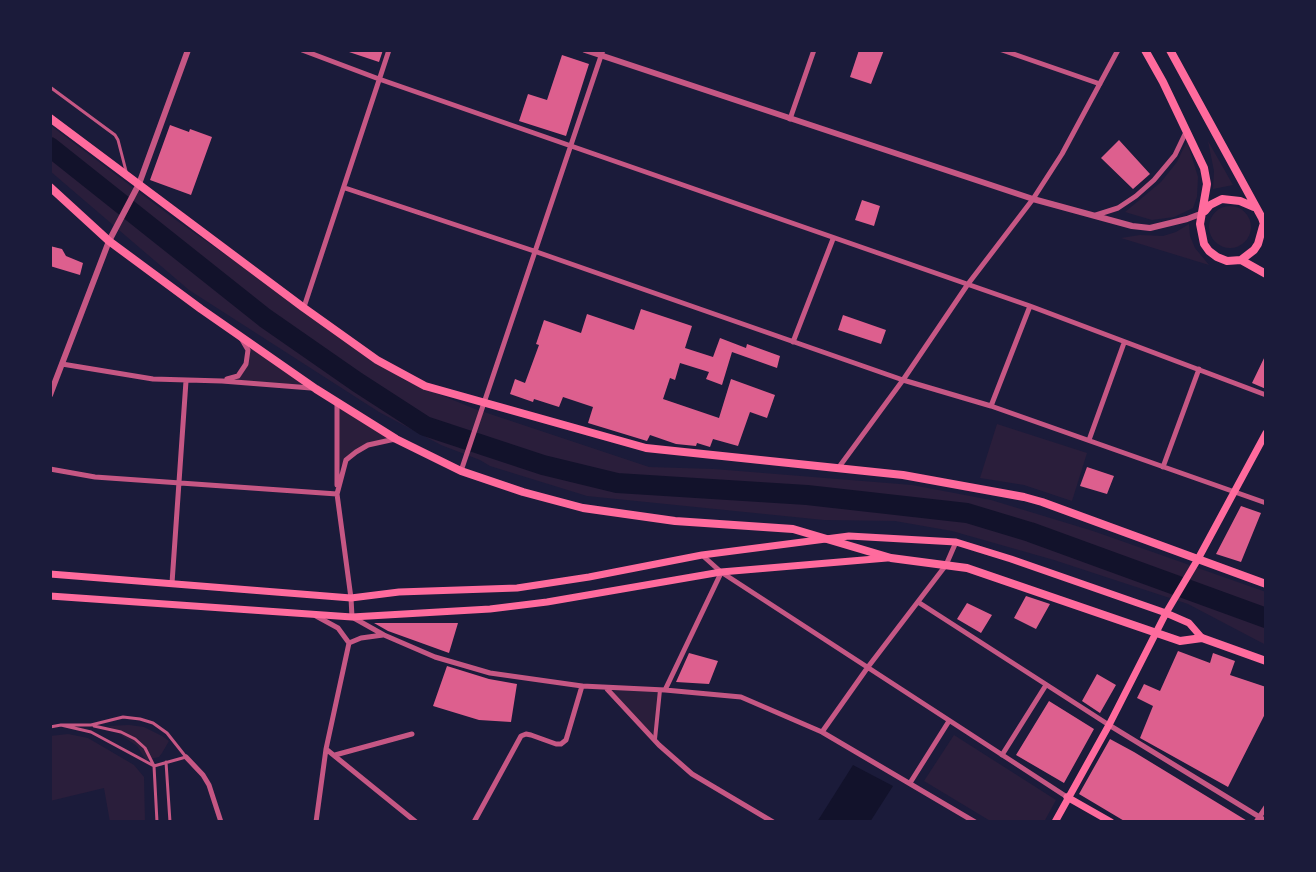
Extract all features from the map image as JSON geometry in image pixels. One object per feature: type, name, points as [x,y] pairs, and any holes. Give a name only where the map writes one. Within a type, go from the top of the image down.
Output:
[{"type":"main road","points":[[1145,50],[1204,168],[1207,184],[1200,224],[1204,244],[1209,251],[1227,261],[1241,260],[1266,274]]},
{"type":"main road","points":[[1170,50],[1264,223],[1258,244],[1241,260]]},
{"type":"main road","points":[[50,118],[304,308],[377,360],[425,386],[646,448],[903,475],[1024,497],[1266,584]]},
{"type":"main road","points":[[50,187],[109,241],[190,302],[316,389],[396,439],[461,471],[583,508],[675,521],[793,529],[891,558],[967,568],[1180,641],[1202,638],[1266,661]]},
{"type":"main road","points":[[1203,213],[1222,199],[1255,207]]},
{"type":"main road","points":[[1055,822],[1266,433]]},
{"type":"main road","points":[[50,574],[351,598],[399,592],[517,588],[702,555],[849,536],[956,542],[1166,613],[1189,623],[1202,638]]},
{"type":"main road","points":[[50,596],[352,617],[490,609],[721,572],[891,558]]},
{"type":"main road","points":[[1067,797],[1111,822]]},
{"type":"street","points":[[50,395],[109,241],[139,184],[188,50]]},
{"type":"street","points":[[302,50],[1030,306],[1266,395]]},
{"type":"street","points":[[304,308],[389,50]]},
{"type":"street","points":[[585,50],[602,53],[1033,199],[1132,226],[1150,228],[1203,213]]},
{"type":"street","points":[[790,119],[814,50]]},
{"type":"street","points":[[1002,50],[1100,84]]},
{"type":"street","points":[[839,467],[968,284],[1033,199],[1062,154],[1118,50]]},
{"type":"street","points":[[461,471],[602,53]]},
{"type":"street","points":[[1096,215],[1118,208],[1154,180],[1175,155],[1186,131]]},
{"type":"street","points":[[345,188],[903,380],[991,406],[1266,503]]},
{"type":"street","points":[[793,342],[833,239]]},
{"type":"street","points":[[991,406],[1030,306]]},
{"type":"street","points":[[222,381],[238,376],[246,364],[248,350],[237,333]]},
{"type":"street","points":[[1089,440],[1124,343]]},
{"type":"street","points":[[62,364],[123,376],[316,389]]},
{"type":"street","points":[[1163,467],[1199,369]]},
{"type":"street","points":[[172,583],[186,381]]},
{"type":"street","points":[[337,401],[337,494],[352,617],[435,657],[490,673],[582,686],[741,697],[822,732],[973,822]]},
{"type":"street","points":[[337,494],[346,460],[368,445],[396,439]]},
{"type":"street","points":[[50,469],[95,477],[337,494]]},
{"type":"street","points":[[822,732],[946,565],[956,542]]},
{"type":"street","points":[[702,555],[721,572],[1067,797]]},
{"type":"street","points":[[655,741],[662,690],[721,572]]},
{"type":"street","points":[[918,602],[1258,820],[1266,821]]},
{"type":"street","points":[[315,615],[338,628],[349,643],[326,749],[316,822]]},
{"type":"street","points":[[349,643],[384,635]]},
{"type":"street","points":[[1002,755],[1046,685]]},
{"type":"street","points":[[474,822],[521,736],[531,735],[556,744],[566,740],[582,686]]},
{"type":"street","points":[[606,688],[655,741],[692,774],[773,822]]},
{"type":"street","points":[[910,783],[949,721]]},
{"type":"street","points":[[334,755],[412,734]]},
{"type":"street","points":[[326,749],[416,822]]},
{"type":"street","points":[[186,757],[209,785],[221,822]]},
{"type":"street","points":[[1258,820],[1266,807]]},
{"type":"lane","points":[[50,87],[115,135],[127,175]]},
{"type":"lane","points":[[91,725],[123,717],[153,723],[167,733],[186,757],[154,766]]},
{"type":"lane","points":[[61,725],[91,732],[154,766]]},
{"type":"lane","points":[[50,727],[91,725],[121,732],[135,739],[145,748],[154,766],[157,822]]},
{"type":"lane","points":[[166,761],[170,822]]},
{"type":"shaded area","points":[[50,125],[176,220],[404,380],[475,409],[649,467],[714,469],[912,485],[991,500],[1093,531],[1266,592],[1266,645],[1188,604],[1054,560],[952,531],[895,521],[824,520],[587,496],[490,466],[441,445],[379,412],[189,290],[50,171]]},
{"type":"shaded area","points":[[1187,141],[1198,177],[1193,208],[1174,217],[1152,220],[1125,212],[1161,182],[1177,162]]},
{"type":"shaded area","points":[[1208,141],[1233,185],[1213,189],[1214,171]]},
{"type":"shaded area","points":[[1230,206],[1245,212],[1251,227],[1245,242],[1230,248],[1215,242],[1209,227],[1215,212]]},
{"type":"shaded area","points":[[1189,224],[1195,248],[1209,265],[1121,238],[1163,236]]},
{"type":"shaded area","points":[[237,333],[316,389],[222,381],[238,376],[246,364],[248,350]]},
{"type":"shaded area","points":[[337,401],[396,439],[368,445],[337,470]]},
{"type":"shaded area","points":[[997,424],[1087,453],[1072,501],[1024,485],[980,478]]},
{"type":"shaded area","points":[[606,688],[660,690],[655,741]]},
{"type":"shaded area","points":[[108,726],[144,727],[169,741],[159,757],[146,760],[137,746]]},
{"type":"shaded area","points":[[68,734],[88,738],[134,765],[144,777],[145,822],[110,822],[104,788],[50,801],[50,736]]},
{"type":"shaded area","points":[[954,735],[1056,800],[1044,822],[992,822],[924,781]]},
{"type":"shaded area","points":[[853,765],[893,786],[870,822],[817,822]]},
{"type":"building","points":[[350,50],[383,50],[379,62]]},
{"type":"building","points":[[859,50],[884,50],[871,84],[850,77]]},
{"type":"building","points":[[562,55],[589,64],[566,136],[519,121],[528,94],[547,100]]},
{"type":"building","points":[[170,125],[212,137],[191,195],[150,180]]},
{"type":"building","points":[[1119,140],[1150,174],[1133,189],[1101,158]]},
{"type":"building","points":[[862,200],[880,206],[874,226],[855,220]]},
{"type":"building","points":[[50,246],[62,249],[66,256],[83,263],[80,275],[50,266]]},
{"type":"building","points":[[641,309],[692,326],[685,348],[713,357],[720,338],[780,356],[777,368],[732,352],[722,385],[706,379],[709,372],[680,363],[675,380],[670,378],[663,399],[719,418],[731,379],[775,395],[767,418],[750,412],[738,446],[713,439],[710,447],[697,443],[696,446],[676,444],[650,435],[647,441],[588,423],[593,407],[563,397],[559,407],[510,394],[515,379],[525,383],[539,345],[536,344],[544,320],[581,333],[587,314],[634,330]]},
{"type":"building","points":[[843,315],[886,330],[881,344],[838,330]]},
{"type":"building","points":[[1266,354],[1266,389],[1252,383]]},
{"type":"building","points":[[1087,467],[1114,476],[1107,494],[1080,486]]},
{"type":"building","points":[[1241,506],[1261,513],[1241,562],[1216,554]]},
{"type":"building","points":[[1026,596],[1050,604],[1036,629],[1014,618]]},
{"type":"building","points":[[967,603],[992,615],[981,633],[957,619]]},
{"type":"building","points":[[374,623],[458,623],[449,653]]},
{"type":"building","points":[[1178,651],[1210,663],[1213,653],[1235,661],[1230,675],[1266,687],[1266,712],[1228,787],[1140,738],[1153,706],[1137,698],[1144,684],[1160,691]]},
{"type":"building","points":[[689,653],[718,661],[709,684],[676,682]]},
{"type":"building","points":[[447,666],[517,684],[511,722],[479,720],[433,706]]},
{"type":"building","points":[[1097,674],[1116,685],[1100,713],[1082,701]]},
{"type":"building","points":[[1049,701],[1094,729],[1064,783],[1016,755]]},
{"type":"building","points":[[1110,739],[1249,822],[1126,822],[1079,794]]},
{"type":"waterway","points":[[50,147],[265,318],[425,426],[543,465],[617,483],[807,495],[967,513],[1030,532],[1266,618]]}]
